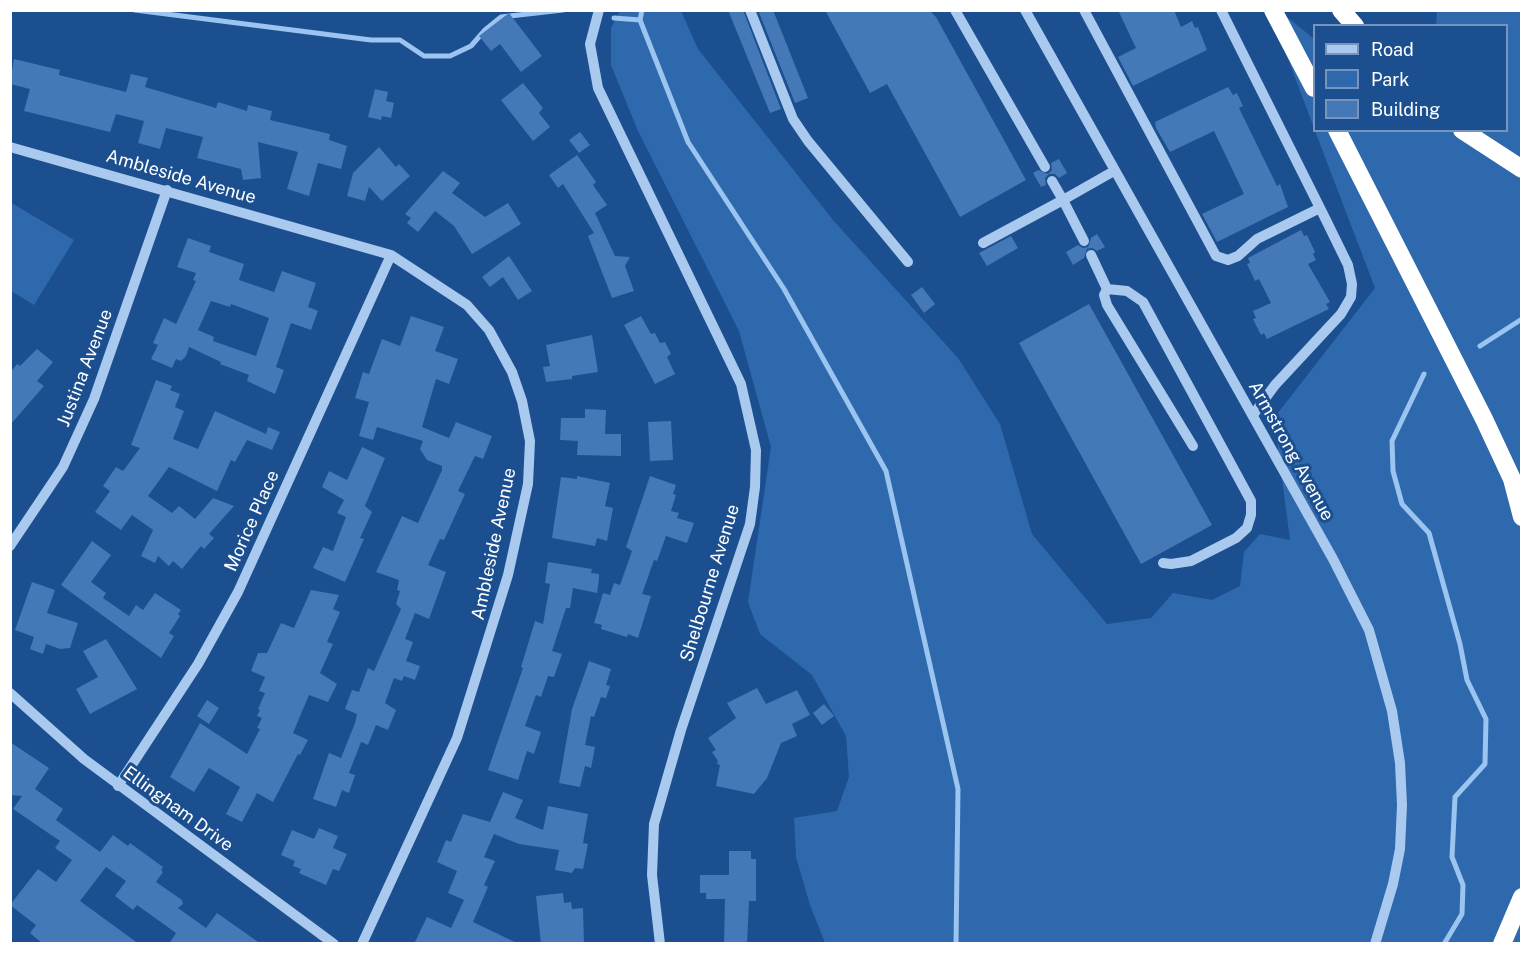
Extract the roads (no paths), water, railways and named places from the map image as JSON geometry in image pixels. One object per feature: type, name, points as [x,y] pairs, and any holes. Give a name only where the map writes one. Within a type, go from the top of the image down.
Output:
[{"type":"highway","points":[[1273,10],[1313,86]]},
{"type":"highway","points":[[1341,10],[1353,24]]},
{"type":"highway","points":[[1338,132],[1484,419],[1512,479],[1521,517]]},
{"type":"highway","points":[[1465,132],[1521,169]]},
{"type":"highway","points":[[1502,944],[1521,897]]},
{"type":"street","name":"Shelbourne Avenue","points":[[599,10],[591,44],[591,61],[598,88],[741,384],[756,450],[755,487],[750,524],[681,730],[654,824],[652,875],[660,944]]},
{"type":"street","points":[[750,10],[793,119],[808,141],[908,262]]},
{"type":"street","points":[[955,10],[1045,167]]},
{"type":"street","name":"Armstrong Avenue","points":[[1025,10],[1333,559],[1369,630],[1392,711],[1400,763],[1400,849],[1383,924],[1376,944]]},
{"type":"street","points":[[1084,10],[1216,256],[1228,260],[1238,256],[1257,239],[1320,207]]},
{"type":"street","points":[[1221,10],[1348,265],[1352,284],[1351,297],[1341,314],[1275,385],[1252,416]]},
{"type":"street","name":"Ambleside Avenue","points":[[10,147],[167,189],[391,255],[467,305],[489,330],[512,372],[522,401],[529,452],[528,484],[508,575],[457,738],[362,944]]},
{"type":"street","points":[[983,243],[1114,171]]},
{"type":"street","points":[[1053,181],[1084,241]]},
{"type":"street","name":"Justina Avenue","points":[[10,546],[63,466],[94,399],[167,189]]},
{"type":"street","name":"Morice Place","points":[[118,786],[192,673],[238,592],[391,255]]},
{"type":"street","points":[[1091,255],[1107,289]]},
{"type":"street","points":[[1107,289],[1104,295],[1107,306],[1193,446]]},
{"type":"street","points":[[1107,289],[1126,291],[1143,302],[1251,501],[1251,515],[1247,528],[1236,538],[1191,561],[1171,564],[1162,562]]},
{"type":"street","name":"Ellingham Drive","points":[[10,693],[118,786],[334,944]]},
{"type":"waterway","points":[[135,10],[371,40],[400,40],[424,56],[450,56],[471,46],[501,17],[563,10]]},
{"type":"waterway","points":[[642,10],[640,20],[688,142],[784,289],[886,471],[958,789],[956,944]]},
{"type":"waterway","points":[[614,18],[640,20]]},
{"type":"waterway","points":[[1480,346],[1522,319]]},
{"type":"waterway","points":[[1424,374],[1392,441],[1393,471],[1402,504],[1429,533],[1460,644],[1467,680],[1486,719],[1485,764],[1455,797],[1452,857],[1463,885],[1462,914],[1444,944]]}]
